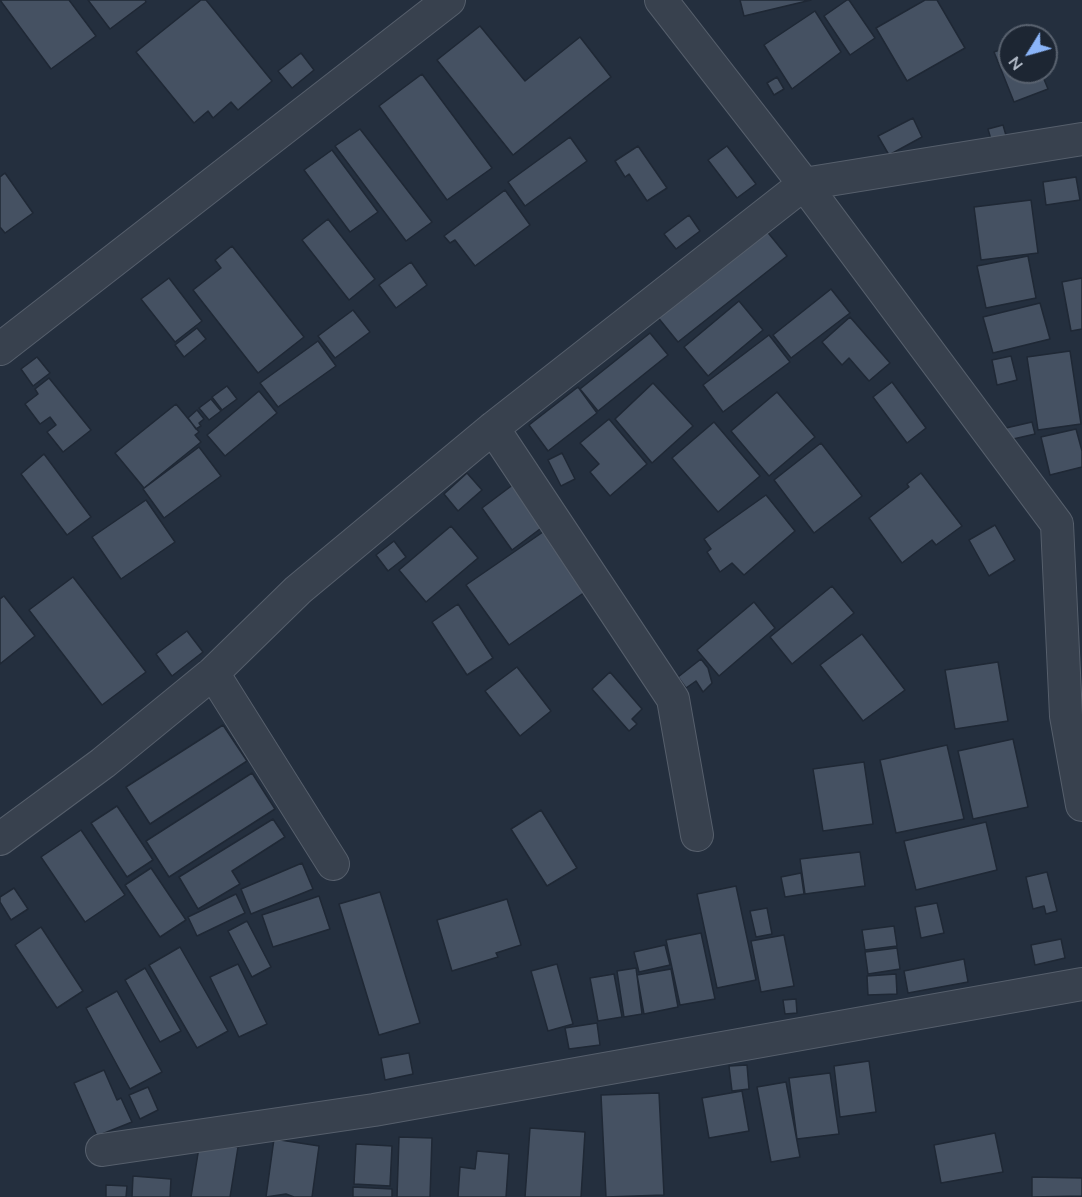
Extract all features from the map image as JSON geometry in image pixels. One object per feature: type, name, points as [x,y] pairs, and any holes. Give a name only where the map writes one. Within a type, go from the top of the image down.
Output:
[{"type":"street","points":[[0,349],[449,0]]},
{"type":"street","points":[[662,0],[1069,522],[1066,716],[1082,805]]},
{"type":"street","points":[[0,839],[103,763],[213,673],[298,590],[494,428],[804,184],[1082,139]]},
{"type":"street","points":[[494,428],[673,699],[697,835]]},
{"type":"street","points":[[213,673],[333,864]]},
{"type":"street","points":[[102,1150],[374,1110],[1082,984]]},
{"type":"building","points":[[0,0],[69,0],[96,36],[51,69]]},
{"type":"building","points":[[88,0],[145,0],[146,2],[110,29]]},
{"type":"building","points":[[201,0],[206,0],[272,81],[238,110],[231,102],[213,118],[208,111],[194,123],[136,52]]},
{"type":"building","points":[[740,0],[811,0],[744,16]]},
{"type":"building","points":[[847,0],[875,38],[850,55],[824,16]]},
{"type":"building","points":[[925,0],[937,0],[965,48],[907,81],[876,28]]},
{"type":"building","points":[[815,11],[841,52],[792,89],[764,45]]},
{"type":"building","points":[[480,26],[525,81],[580,37],[611,77],[513,155],[437,60]]},
{"type":"building","points":[[998,50],[998,62],[994,52]]},
{"type":"building","points":[[301,53],[314,70],[292,88],[278,71]]},
{"type":"building","points":[[422,74],[492,168],[447,200],[379,106]]},
{"type":"building","points":[[777,77],[784,89],[774,95],[767,83]]},
{"type":"building","points":[[1007,84],[1046,84],[1048,89],[1014,102]]},
{"type":"building","points":[[913,118],[922,137],[889,155],[878,136]]},
{"type":"building","points":[[1003,125],[1009,146],[994,150],[988,129]]},
{"type":"building","points":[[360,129],[432,222],[406,241],[335,146]]},
{"type":"building","points":[[570,137],[587,161],[525,206],[508,182]]},
{"type":"building","points":[[638,146],[667,188],[647,201],[629,174],[625,177],[615,161]]},
{"type":"building","points":[[727,146],[756,184],[737,198],[708,160]]},
{"type":"building","points":[[332,150],[378,212],[350,232],[304,170]]},
{"type":"building","points":[[5,173],[33,213],[5,233],[0,227],[0,177]]},
{"type":"building","points":[[1076,177],[1080,200],[1046,205],[1043,182]]},
{"type":"building","points":[[505,190],[530,225],[475,266],[455,240],[450,243],[444,236]]},
{"type":"building","points":[[1031,200],[1038,253],[981,260],[974,207]]},
{"type":"building","points":[[689,215],[700,231],[676,249],[664,234]]},
{"type":"building","points":[[328,219],[375,279],[349,300],[302,240]]},
{"type":"building","points":[[765,229],[787,256],[678,342],[656,315]]},
{"type":"building","points":[[232,246],[304,337],[258,373],[193,290],[221,268],[215,260]]},
{"type":"building","points":[[1028,256],[1036,298],[986,308],[977,266]]},
{"type":"building","points":[[411,262],[427,285],[396,308],[379,285]]},
{"type":"building","points":[[169,278],[202,321],[175,342],[141,299]]},
{"type":"building","points":[[1082,278],[1082,329],[1071,331],[1062,282]]},
{"type":"building","points":[[831,289],[850,313],[791,358],[773,335]]},
{"type":"building","points":[[739,301],[763,330],[708,376],[684,347]]},
{"type":"building","points":[[1040,303],[1050,339],[993,353],[983,317]]},
{"type":"building","points":[[353,310],[370,332],[335,358],[318,336]]},
{"type":"building","points":[[850,317],[890,363],[869,381],[849,358],[842,365],[822,342]]},
{"type":"building","points":[[197,328],[206,339],[184,357],[175,345]]},
{"type":"building","points":[[650,333],[668,355],[598,411],[580,389]]},
{"type":"building","points":[[769,335],[790,362],[723,412],[703,385]]},
{"type":"building","points":[[318,341],[336,366],[278,407],[260,383]]},
{"type":"building","points":[[1070,351],[1081,424],[1038,430],[1027,357]]},
{"type":"building","points":[[1011,356],[1017,380],[997,385],[992,360]]},
{"type":"building","points":[[37,357],[50,373],[33,386],[21,369]]},
{"type":"building","points":[[49,378],[91,430],[63,452],[47,432],[56,425],[50,417],[40,424],[25,404],[38,394],[35,389]]},
{"type":"building","points":[[892,382],[926,428],[907,443],[873,397]]},
{"type":"building","points":[[653,383],[693,426],[652,463],[615,419]]},
{"type":"building","points":[[227,386],[237,399],[222,410],[212,397]]},
{"type":"building","points":[[578,387],[597,413],[548,451],[529,425]]},
{"type":"building","points":[[259,391],[277,413],[225,456],[207,435]]},
{"type":"building","points":[[777,392],[815,437],[769,476],[731,431]]},
{"type":"building","points":[[211,399],[221,411],[209,420],[199,408]]},
{"type":"building","points":[[176,404],[199,432],[195,435],[201,442],[144,488],[115,453]]},
{"type":"building","points":[[197,410],[204,419],[199,423],[201,426],[196,429],[188,418]]},
{"type":"building","points":[[609,419],[647,464],[610,496],[590,472],[599,464],[580,443]]},
{"type":"building","points":[[714,422],[760,476],[718,512],[672,458]]},
{"type":"building","points":[[1032,422],[1035,434],[1009,440],[1006,428]]},
{"type":"building","points":[[1076,429],[1082,451],[1082,467],[1050,475],[1041,437]]},
{"type":"building","points":[[821,443],[862,496],[814,533],[774,480]]},
{"type":"building","points":[[199,447],[221,476],[164,518],[143,489]]},
{"type":"building","points":[[562,453],[575,479],[561,486],[548,460]]},
{"type":"building","points":[[44,454],[91,517],[67,535],[21,474]]},
{"type":"building","points":[[467,473],[482,490],[458,511],[444,494]]},
{"type":"building","points":[[921,473],[962,526],[936,545],[932,540],[902,563],[869,518],[909,487],[907,484]]},
{"type":"building","points":[[518,481],[548,523],[512,550],[482,508]]},
{"type":"building","points":[[766,495],[795,531],[744,575],[732,563],[720,572],[707,552],[711,549],[704,539]]},
{"type":"building","points":[[146,500],[175,542],[121,579],[92,537]]},
{"type":"building","points":[[995,525],[1015,560],[989,576],[969,540]]},
{"type":"building","points":[[451,526],[478,558],[426,602],[399,570]]},
{"type":"building","points":[[543,532],[585,592],[509,645],[466,585]]},
{"type":"building","points":[[394,541],[406,557],[388,571],[376,555]]},
{"type":"building","points":[[73,577],[146,672],[102,705],[29,610]]},
{"type":"building","points":[[832,586],[854,613],[792,664],[770,637]]},
{"type":"building","points":[[4,596],[35,636],[0,664],[0,599]]},
{"type":"building","points":[[754,602],[775,628],[719,676],[697,650]]},
{"type":"building","points":[[458,604],[493,658],[467,675],[432,622]]},
{"type":"building","points":[[187,631],[203,652],[172,676],[156,654]]},
{"type":"building","points":[[862,634],[905,690],[863,721],[820,665]]},
{"type":"building","points":[[701,659],[708,668],[712,683],[703,692],[696,681],[686,688],[678,677]]},
{"type":"building","points":[[998,662],[1008,721],[955,729],[945,670]]},
{"type":"building","points":[[517,667],[551,711],[520,736],[485,691]]},
{"type":"building","points":[[610,672],[642,709],[632,719],[637,724],[629,731],[592,689]]},
{"type":"building","points":[[223,725],[247,761],[150,824],[126,787]]},
{"type":"building","points":[[1013,739],[1028,807],[973,819],[958,751]]},
{"type":"building","points":[[947,745],[964,819],[896,833],[880,760]]},
{"type":"building","points":[[864,762],[873,824],[823,831],[813,769]]},
{"type":"building","points":[[252,773],[275,809],[169,877],[146,841]]},
{"type":"building","points":[[117,806],[153,860],[127,877],[91,823]]},
{"type":"building","points":[[541,810],[577,868],[547,886],[511,829]]},
{"type":"building","points":[[273,819],[285,837],[232,871],[240,884],[198,909],[179,877]]},
{"type":"building","points":[[986,822],[997,870],[916,890],[904,841]]},
{"type":"building","points":[[81,830],[125,895],[85,922],[41,857]]},
{"type":"building","points":[[860,852],[865,886],[805,894],[800,859]]},
{"type":"building","points":[[302,863],[313,889],[251,914],[241,889]]},
{"type":"building","points":[[151,868],[186,920],[160,937],[125,885]]},
{"type":"building","points":[[1047,872],[1057,911],[1046,914],[1044,906],[1033,909],[1026,877]]},
{"type":"building","points":[[801,873],[804,894],[785,897],[781,877]]},
{"type":"building","points":[[736,886],[756,980],[717,988],[697,894]]},
{"type":"building","points":[[14,888],[28,909],[11,920],[0,902],[0,897]]},
{"type":"building","points":[[380,892],[420,1023],[379,1035],[339,904]]},
{"type":"building","points":[[236,894],[245,913],[197,936],[188,917]]},
{"type":"building","points":[[319,896],[330,929],[273,947],[262,915]]},
{"type":"building","points":[[507,899],[521,945],[496,953],[498,957],[452,971],[437,920]]},
{"type":"building","points":[[937,903],[944,933],[921,938],[915,907]]},
{"type":"building","points":[[767,908],[772,934],[756,937],[750,911]]},
{"type":"building","points":[[247,921],[271,967],[252,977],[228,931]]},
{"type":"building","points":[[894,926],[897,946],[865,950],[862,930]]},
{"type":"building","points":[[41,927],[83,991],[57,1008],[15,945]]},
{"type":"building","points":[[701,933],[715,999],[680,1005],[666,940]]},
{"type":"building","points":[[784,935],[794,986],[761,992],[751,941]]},
{"type":"building","points":[[1061,939],[1065,958],[1035,965],[1031,945]]},
{"type":"building","points":[[665,945],[670,965],[639,972],[634,952]]},
{"type":"building","points":[[180,947],[228,1031],[197,1048],[149,965]]},
{"type":"building","points":[[897,948],[900,969],[868,974],[865,952]]},
{"type":"building","points":[[964,959],[968,982],[908,993],[904,971]]},
{"type":"building","points":[[238,964],[267,1024],[239,1037],[210,977]]},
{"type":"building","points":[[557,964],[573,1024],[548,1031],[531,971]]},
{"type":"building","points":[[145,968],[181,1031],[160,1042],[125,980]]},
{"type":"building","points":[[636,968],[642,1014],[624,1017],[617,971]]},
{"type":"building","points":[[671,969],[678,1007],[644,1014],[637,975]]},
{"type":"building","points":[[614,974],[622,1017],[598,1021],[590,978]]},
{"type":"building","points":[[896,974],[897,994],[868,995],[867,976]]},
{"type":"building","points":[[117,991],[162,1072],[130,1089],[86,1008]]},
{"type":"building","points":[[796,999],[797,1013],[785,1014],[783,1000]]},
{"type":"building","points":[[597,1023],[600,1045],[569,1049],[565,1028]]},
{"type":"building","points":[[409,1053],[413,1074],[385,1080],[381,1058]]},
{"type":"building","points":[[869,1061],[876,1112],[840,1117],[834,1066]]},
{"type":"building","points":[[747,1065],[749,1089],[732,1091],[729,1066]]},
{"type":"building","points":[[104,1070],[117,1100],[121,1098],[132,1122],[97,1136],[74,1083]]},
{"type":"building","points":[[830,1073],[839,1134],[797,1139],[789,1078]]},
{"type":"building","points":[[786,1082],[800,1157],[771,1162],[757,1087]]},
{"type":"building","points":[[148,1087],[158,1110],[140,1119],[129,1095]]},
{"type":"building","points":[[742,1091],[749,1131],[709,1138],[702,1098]]},
{"type":"building","points":[[659,1093],[664,1195],[606,1197],[601,1095]]},
{"type":"building","points":[[530,1128],[585,1132],[581,1197],[525,1197]]},
{"type":"building","points":[[995,1133],[1003,1172],[941,1183],[934,1145]]},
{"type":"building","points":[[399,1137],[432,1138],[430,1197],[397,1197]]},
{"type":"building","points":[[274,1139],[319,1146],[312,1197],[294,1197],[286,1194],[266,1197]]},
{"type":"building","points":[[200,1141],[238,1147],[230,1197],[191,1197]]},
{"type":"building","points":[[356,1144],[392,1146],[390,1186],[354,1184]]},
{"type":"building","points":[[477,1151],[509,1154],[506,1197],[458,1197],[460,1167],[475,1169]]},
{"type":"building","points":[[133,1176],[171,1179],[170,1197],[132,1197]]},
{"type":"building","points":[[1032,1177],[1082,1178],[1082,1196],[1032,1197]]},
{"type":"building","points":[[106,1185],[127,1186],[126,1197],[106,1197]]},
{"type":"building","points":[[353,1187],[392,1189],[392,1197],[353,1197]]}]
